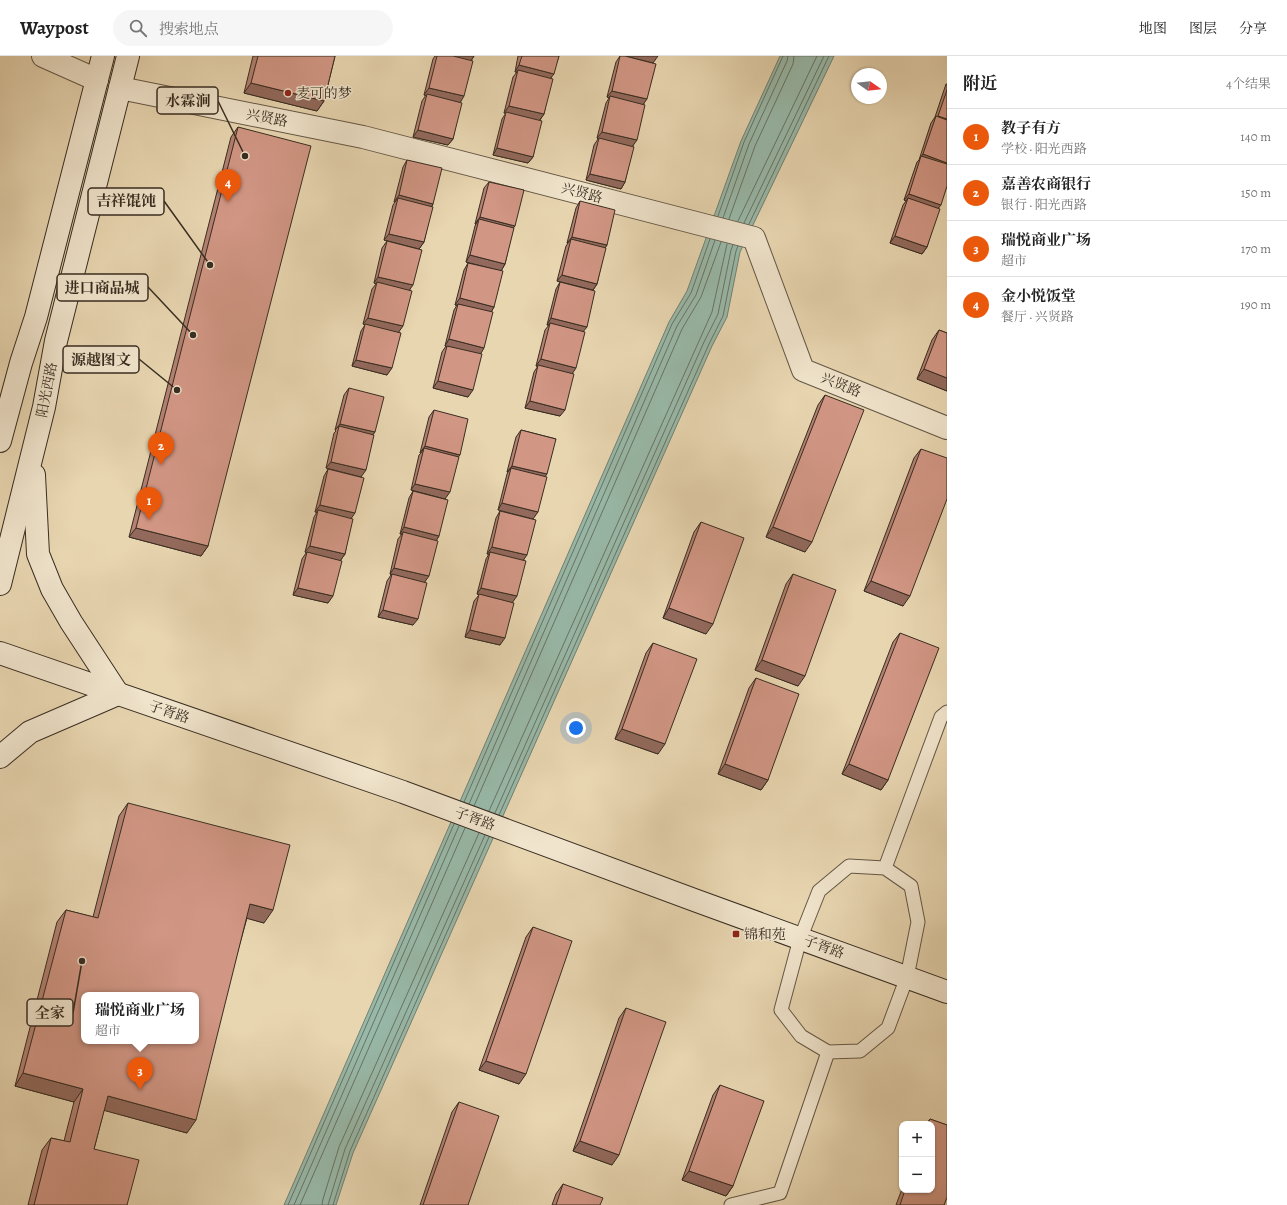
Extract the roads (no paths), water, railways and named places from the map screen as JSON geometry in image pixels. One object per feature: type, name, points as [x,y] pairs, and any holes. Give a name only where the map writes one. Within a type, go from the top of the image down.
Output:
[{"type":"street","points":[[43,56],[97,80]]},
{"type":"street","points":[[0,441],[21,363],[36,317],[103,56]]},
{"type":"street","name":"阳光西路","points":[[0,584],[44,407],[56,341],[128,56]]},
{"type":"street","name":"兴贤路","points":[[120,88],[363,137],[754,238],[803,370],[947,428]]},
{"type":"street","points":[[0,387],[21,363]]},
{"type":"street","points":[[0,757],[30,732],[118,694],[71,622],[52,588],[38,554],[33,452]]},
{"type":"street","name":"子胥路","points":[[0,653],[403,792],[947,992]]},
{"type":"lane","points":[[885,868],[941,717],[947,712]]},
{"type":"lane","points":[[849,866],[885,868],[911,886],[918,922],[907,977],[888,1028],[860,1051],[828,1052],[800,1036],[781,1010],[800,939],[819,891],[849,866]]},
{"type":"lane","points":[[731,1205],[780,1193],[828,1052]]},
{"type":"water","points":[[780,56],[834,56],[740,252],[727,317],[712,346],[353,1153],[336,1205],[284,1205],[669,322],[687,291],[741,141]]},
{"type":"place","name":"麦可的梦","points":[[288,93]]},
{"type":"place","name":"水霖涧","points":[[245,156]]},
{"type":"place","name":"金小悦饭堂","points":[[228,202]]},
{"type":"place","name":"吉祥馄饨","points":[[210,265]]},
{"type":"place","name":"进口商品城","points":[[193,335]]},
{"type":"place","name":"源越图文","points":[[177,390]]},
{"type":"place","name":"嘉善农商银行","points":[[161,465]]},
{"type":"place","name":"教子有方","points":[[149,520]]},
{"type":"place","name":"锦和苑","points":[[736,934]]},
{"type":"place","name":"全家","points":[[82,961]]},
{"type":"place","name":"瑞悦商业广场","points":[[140,1090]]}]
